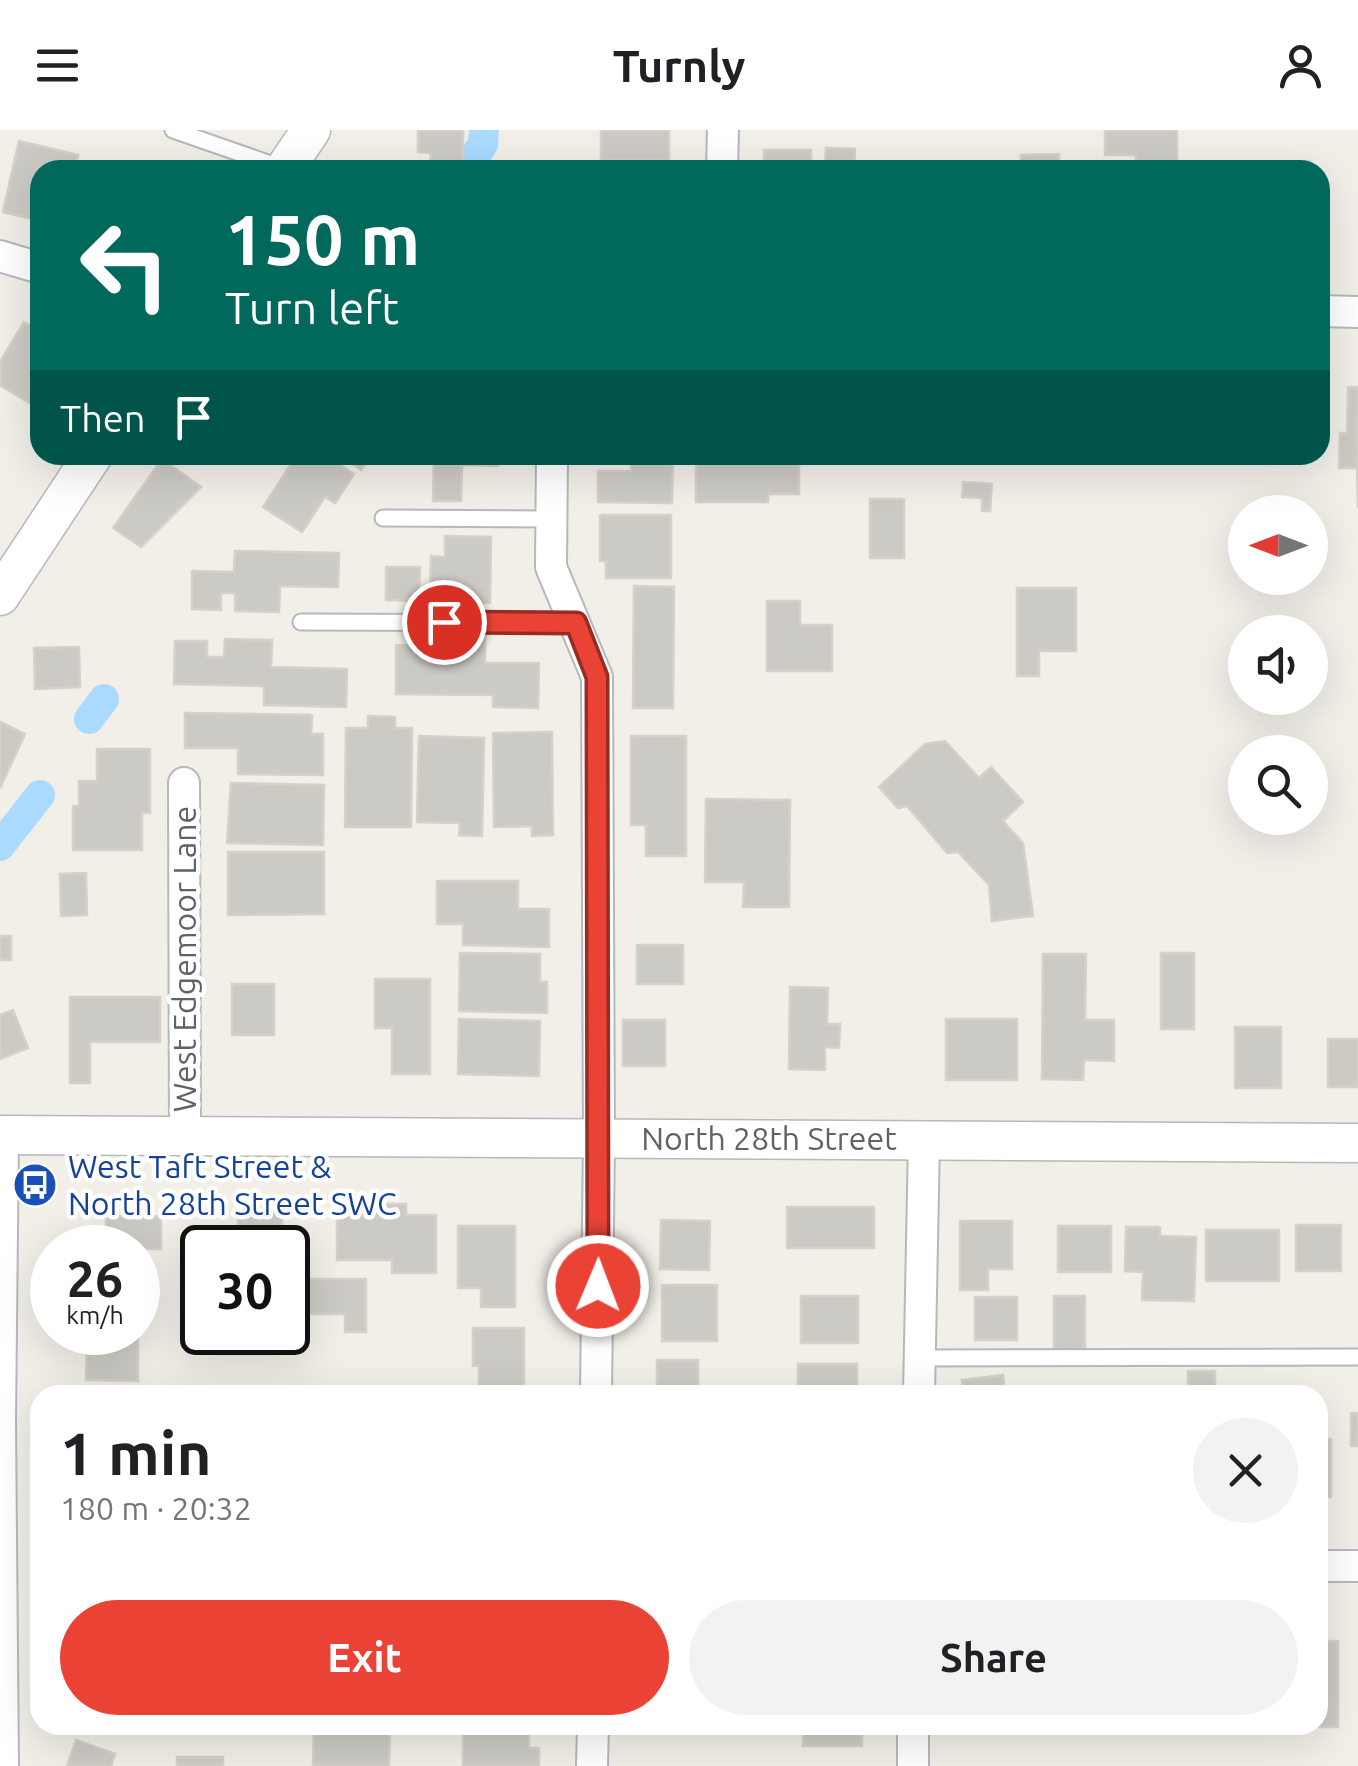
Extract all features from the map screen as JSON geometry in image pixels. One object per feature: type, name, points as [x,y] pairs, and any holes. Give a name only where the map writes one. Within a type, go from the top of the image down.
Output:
[{"type":"street","points":[[290,160],[311,130]]},
{"type":"street","points":[[722,130],[722,160]]},
{"type":"street","points":[[0,256],[30,265]]},
{"type":"street","points":[[1330,311],[1358,312]]},
{"type":"street","points":[[2,587],[86,465]]},
{"type":"street","points":[[552,465],[551,567],[597,677],[596,1385]]},
{"type":"street","name":"West Edgemoor Lane","points":[[184,783],[186,1136]]},
{"type":"street","points":[[1,1135],[3,1766]]},
{"type":"street","name":"North 28th Street","points":[[1,1135],[1358,1142]]},
{"type":"street","points":[[920,1385],[924,1140]]},
{"type":"street","points":[[1328,1566],[1358,1566]]},
{"type":"street","points":[[592,1766],[593,1735]]},
{"type":"street","points":[[913,1766],[914,1735]]},
{"type":"lane","points":[[173,130],[258,160]]},
{"type":"lane","points":[[382,518],[551,519]]},
{"type":"lane","points":[[301,622],[576,623]]},
{"type":"lane","points":[[920,1358],[1358,1357]]},
{"type":"building","points":[[418,130],[463,130],[463,160],[430,160],[431,153],[418,152]]},
{"type":"building","points":[[601,130],[669,130],[669,160],[601,160]]},
{"type":"building","points":[[1105,130],[1177,130],[1177,160],[1105,155]]},
{"type":"building","points":[[19,141],[78,155],[77,160],[30,160],[30,219],[3,212]]},
{"type":"building","points":[[826,148],[855,149],[854,160],[825,160]]},
{"type":"building","points":[[764,150],[811,150],[811,160],[764,160]]},
{"type":"building","points":[[1059,154],[1059,160],[1021,160],[1021,155]]},
{"type":"building","points":[[24,322],[30,326],[30,403],[0,385],[0,362]]},
{"type":"building","points":[[1348,387],[1358,387],[1358,508],[1357,468],[1339,468],[1340,433],[1347,433]]},
{"type":"building","points":[[158,465],[170,465],[201,487],[141,547],[113,528]]},
{"type":"building","points":[[290,465],[340,465],[354,474],[335,503],[325,497],[302,532],[263,507]]},
{"type":"building","points":[[434,465],[462,465],[461,501],[433,501]]},
{"type":"building","points":[[631,465],[673,465],[672,503],[598,502],[598,471],[631,471]]},
{"type":"building","points":[[696,465],[799,465],[799,494],[768,494],[768,502],[696,502]]},
{"type":"building","points":[[963,482],[992,484],[990,511],[982,511],[982,498],[962,497]]},
{"type":"building","points":[[870,499],[904,499],[904,558],[870,558]]},
{"type":"building","points":[[600,515],[671,515],[671,578],[606,578],[606,561],[600,561]]},
{"type":"building","points":[[445,536],[491,537],[490,603],[430,602],[431,556],[445,557]]},
{"type":"building","points":[[235,551],[339,553],[338,587],[280,586],[279,612],[235,611],[235,593],[221,593],[221,610],[192,609],[192,571],[234,572]]},
{"type":"building","points":[[386,567],[420,567],[419,601],[386,600]]},
{"type":"building","points":[[634,586],[674,587],[673,708],[633,708]]},
{"type":"building","points":[[1017,588],[1076,588],[1076,651],[1039,651],[1039,676],[1017,676]]},
{"type":"building","points":[[767,601],[800,601],[800,625],[832,625],[832,671],[767,671]]},
{"type":"building","points":[[440,636],[485,636],[485,663],[539,663],[538,708],[493,707],[493,695],[396,694],[396,645],[424,646],[424,657],[440,657]]},
{"type":"building","points":[[225,639],[272,640],[271,667],[347,669],[346,707],[264,705],[264,686],[174,684],[175,641],[207,641],[207,657],[224,657]]},
{"type":"building","points":[[79,647],[80,687],[35,689],[34,648]]},
{"type":"building","points":[[185,713],[312,715],[311,734],[323,734],[323,775],[238,774],[238,748],[185,748]]},
{"type":"building","points":[[368,716],[395,717],[395,728],[412,728],[411,827],[345,827],[346,728],[368,728]]},
{"type":"building","points":[[0,722],[25,734],[0,788]]},
{"type":"building","points":[[552,732],[553,835],[532,836],[532,826],[494,827],[493,733]]},
{"type":"building","points":[[419,736],[484,738],[482,836],[459,835],[460,823],[417,822]]},
{"type":"building","points":[[631,736],[686,736],[686,856],[646,856],[646,825],[631,825]]},
{"type":"building","points":[[945,741],[979,778],[991,767],[1023,802],[1003,821],[1023,843],[1033,916],[992,921],[989,885],[958,852],[947,853],[907,806],[898,808],[879,787],[925,744]]},
{"type":"building","points":[[97,749],[150,749],[150,813],[142,813],[142,850],[73,850],[73,806],[79,806],[79,781],[97,781]]},
{"type":"building","points":[[231,783],[324,785],[323,845],[227,843]]},
{"type":"building","points":[[706,799],[790,800],[789,907],[743,907],[744,882],[705,882]]},
{"type":"building","points":[[228,852],[324,852],[324,914],[228,915]]},
{"type":"building","points":[[86,873],[87,915],[61,916],[60,874]]},
{"type":"building","points":[[437,881],[518,881],[518,909],[549,909],[549,947],[463,945],[463,924],[437,924]]},
{"type":"building","points":[[0,936],[11,936],[11,960],[0,960]]},
{"type":"building","points":[[637,945],[683,945],[683,984],[637,984]]},
{"type":"building","points":[[460,953],[540,954],[540,982],[547,982],[547,1013],[459,1011]]},
{"type":"building","points":[[1161,953],[1194,953],[1194,1029],[1161,1029]]},
{"type":"building","points":[[1043,954],[1086,954],[1085,1020],[1114,1020],[1114,1061],[1084,1060],[1083,1080],[1042,1079]]},
{"type":"building","points":[[375,979],[430,979],[430,1074],[392,1074],[392,1028],[375,1028]]},
{"type":"building","points":[[232,984],[274,984],[274,1035],[232,1035]]},
{"type":"building","points":[[790,987],[828,988],[827,1024],[840,1024],[839,1048],[825,1047],[825,1070],[789,1069]]},
{"type":"building","points":[[70,997],[160,997],[160,1042],[90,1042],[90,1083],[70,1083]]},
{"type":"building","points":[[13,1010],[28,1048],[0,1059],[0,1015]]},
{"type":"building","points":[[459,1019],[540,1021],[539,1076],[458,1074]]},
{"type":"building","points":[[946,1019],[1017,1019],[1017,1080],[946,1080]]},
{"type":"building","points":[[623,1020],[665,1020],[665,1066],[623,1066]]},
{"type":"building","points":[[1235,1027],[1281,1027],[1281,1088],[1235,1088]]},
{"type":"building","points":[[1328,1039],[1358,1039],[1358,1087],[1328,1087]]},
{"type":"building","points":[[337,1204],[406,1204],[406,1215],[436,1215],[436,1273],[392,1273],[392,1260],[337,1260]]},
{"type":"building","points":[[238,1206],[282,1207],[282,1225],[238,1225]]},
{"type":"building","points":[[787,1207],[874,1207],[874,1248],[787,1248]]},
{"type":"building","points":[[106,1216],[161,1216],[161,1249],[160,1225],[106,1225]]},
{"type":"building","points":[[661,1220],[710,1221],[709,1270],[660,1269]]},
{"type":"building","points":[[960,1221],[1012,1221],[1012,1269],[988,1269],[988,1290],[960,1290]]},
{"type":"building","points":[[1296,1225],[1341,1225],[1341,1271],[1296,1271]]},
{"type":"building","points":[[458,1226],[515,1226],[515,1307],[481,1307],[481,1288],[458,1288]]},
{"type":"building","points":[[1058,1226],[1111,1226],[1111,1272],[1058,1272]]},
{"type":"building","points":[[1126,1227],[1160,1227],[1160,1236],[1196,1237],[1194,1301],[1142,1300],[1143,1272],[1125,1271]]},
{"type":"building","points":[[1206,1230],[1279,1230],[1279,1281],[1206,1281]]},
{"type":"building","points":[[310,1279],[366,1279],[366,1332],[345,1332],[345,1314],[310,1314]]},
{"type":"building","points":[[662,1285],[717,1285],[717,1341],[662,1341]]},
{"type":"building","points":[[801,1296],[858,1296],[858,1343],[801,1343]]},
{"type":"building","points":[[1054,1296],[1085,1296],[1085,1351],[1054,1351]]},
{"type":"building","points":[[975,1297],[1017,1297],[1017,1340],[975,1340]]},
{"type":"building","points":[[473,1328],[524,1328],[524,1385],[479,1385],[479,1366],[473,1366]]},
{"type":"building","points":[[87,1355],[138,1355],[138,1381],[86,1380]]},
{"type":"building","points":[[657,1360],[698,1360],[698,1385],[657,1385]]},
{"type":"building","points":[[798,1364],[857,1364],[857,1385],[798,1385]]},
{"type":"building","points":[[1188,1371],[1215,1371],[1215,1385],[1188,1385]]},
{"type":"building","points":[[1003,1375],[1004,1385],[962,1385],[962,1380]]},
{"type":"building","points":[[1351,1413],[1358,1413],[1358,1446],[1351,1446]]},
{"type":"building","points":[[1328,1439],[1331,1439],[1328,1497]]},
{"type":"building","points":[[1328,1641],[1338,1641],[1338,1727],[1328,1727]]},
{"type":"building","points":[[314,1735],[390,1735],[389,1766],[313,1766]]},
{"type":"building","points":[[463,1735],[529,1735],[529,1748],[539,1748],[539,1766],[463,1766]]},
{"type":"building","points":[[803,1735],[862,1735],[862,1746],[803,1746]]},
{"type":"building","points":[[76,1740],[115,1754],[111,1766],[67,1766]]},
{"type":"building","points":[[177,1757],[223,1757],[223,1766],[177,1766]]},
{"type":"waterway","points":[[473,160],[483,144],[484,130]]},
{"type":"waterway","points":[[89,719],[104,699]]},
{"type":"waterway","points":[[0,846],[40,795]]},
{"type":"place","name":"West Taft Street & North 28th Street SWC","points":[[35,1185]]},
{"type":"route","points":[[444,622],[576,623],[597,677],[598,1286]]}]
